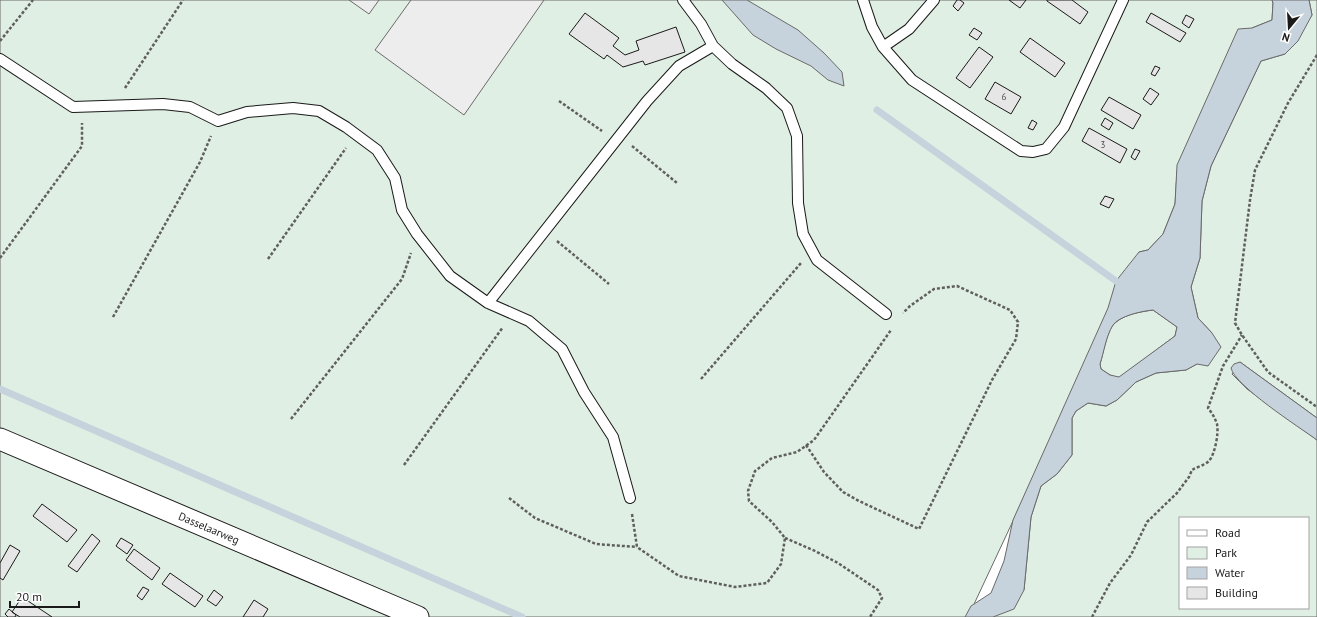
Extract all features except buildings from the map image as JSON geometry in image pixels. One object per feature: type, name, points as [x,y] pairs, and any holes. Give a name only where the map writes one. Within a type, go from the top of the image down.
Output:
[{"type":"street","name":"Dasselaarweg","points":[[0,440],[418,617]]},
{"type":"lane","points":[[683,0],[701,24],[713,46],[732,64],[766,88],[787,108],[797,136],[798,203],[803,234],[817,260],[886,314]]},
{"type":"lane","points":[[863,0],[872,27],[883,47],[912,80],[1021,151],[1033,152],[1046,149],[1064,127],[1123,0]]},
{"type":"lane","points":[[883,47],[909,29],[934,0]]},
{"type":"lane","points":[[488,302],[647,101],[679,66],[713,46]]},
{"type":"lane","points":[[0,59],[72,107],[162,104],[190,107],[218,121],[247,112],[293,108],[319,111],[346,127],[376,150],[395,178],[402,210],[417,234],[450,276],[488,302],[529,321],[562,349],[584,392],[613,437],[630,498]]},
{"type":"path","points":[[0,41],[33,0]]},
{"type":"path","points":[[113,105],[183,0]]},
{"type":"path","points":[[1317,55],[1288,103],[1256,170],[1250,200],[1235,323],[1268,372],[1317,407]]},
{"type":"path","points":[[560,101],[617,138],[677,183]]},
{"type":"path","points":[[0,258],[82,146],[82,106]]},
{"type":"path","points":[[113,317],[200,162],[218,121]]},
{"type":"path","points":[[268,259],[355,134]]},
{"type":"path","points":[[544,231],[609,284]]},
{"type":"path","points":[[290,419],[402,279],[417,234]]},
{"type":"path","points":[[701,379],[812,250]]},
{"type":"path","points":[[806,445],[824,472],[843,492],[919,529],[992,380],[1016,339],[1018,322],[1010,310],[957,286],[934,289],[910,306],[898,320],[814,440],[806,445],[797,452],[772,458],[755,471],[748,491],[749,501],[772,522],[785,538],[838,563],[878,590],[882,598],[870,617]]},
{"type":"path","points":[[404,465],[513,314]]},
{"type":"path","points":[[886,314],[898,320]]},
{"type":"path","points":[[1092,617],[1110,583],[1131,556],[1147,522],[1178,493],[1192,470],[1208,462],[1214,452],[1218,426],[1208,408],[1223,366],[1242,335]]},
{"type":"path","points":[[509,498],[535,518],[596,544],[636,547],[679,576],[735,587],[767,583],[781,564],[785,538]]},
{"type":"path","points":[[630,498],[636,547]]},
{"type":"green space","points":[[0,0],[1272,0],[1273,3],[1272,20],[1252,28],[1177,172],[1175,204],[1163,234],[1148,250],[1139,252],[968,617],[0,617]]},
{"type":"green space","points":[[1309,0],[1317,0],[1317,418],[1240,362],[1232,374],[1247,389],[1317,440],[1317,617],[993,617],[1024,590],[1031,517],[1041,486],[1057,474],[1072,455],[1072,418],[1076,411],[1088,403],[1106,406],[1117,400],[1136,382],[1156,373],[1186,370],[1197,364],[1212,333],[1198,318],[1191,287],[1200,258],[1202,201],[1211,166],[1261,61],[1285,54],[1312,15]]},
{"type":"green space","points":[[1153,310],[1177,327],[1175,336],[1119,378],[1110,375],[1101,369],[1100,364],[1112,326],[1128,315]]},
{"type":"shaded area","points":[[349,0],[379,0],[369,14]]},
{"type":"shaded area","points":[[411,0],[544,0],[464,115],[375,50]]},
{"type":"water","points":[[722,0],[747,0],[798,30],[824,53],[842,72],[844,86],[828,80],[811,66],[776,49],[753,35]]},
{"type":"water","points":[[1272,0],[1309,0],[1312,15],[1298,41],[1285,54],[1261,61],[1211,166],[1202,201],[1200,258],[1191,287],[1198,318],[1212,333],[1221,347],[1208,366],[1197,364],[1186,370],[1156,373],[1136,382],[1117,400],[1106,406],[1088,403],[1076,411],[1072,418],[1072,455],[1057,474],[1041,486],[1031,517],[1024,590],[1014,609],[993,617],[965,617],[971,606],[991,593],[1004,561],[1013,520],[1108,308],[1116,281],[1139,252],[1148,250],[1163,234],[1175,204],[1177,165],[1238,29],[1252,28],[1272,20]],"holes":[[[1153,310],[1177,327],[1175,336],[1119,377],[1110,375],[1101,369],[1100,364],[1105,344],[1113,325],[1120,319],[1137,313]]]},
{"type":"water","points":[[1240,362],[1317,418],[1317,440],[1269,406],[1235,376],[1231,368],[1234,364]]},
{"type":"waterway","points":[[877,110],[1116,281]]},
{"type":"waterway","points":[[0,389],[522,617]]}]
